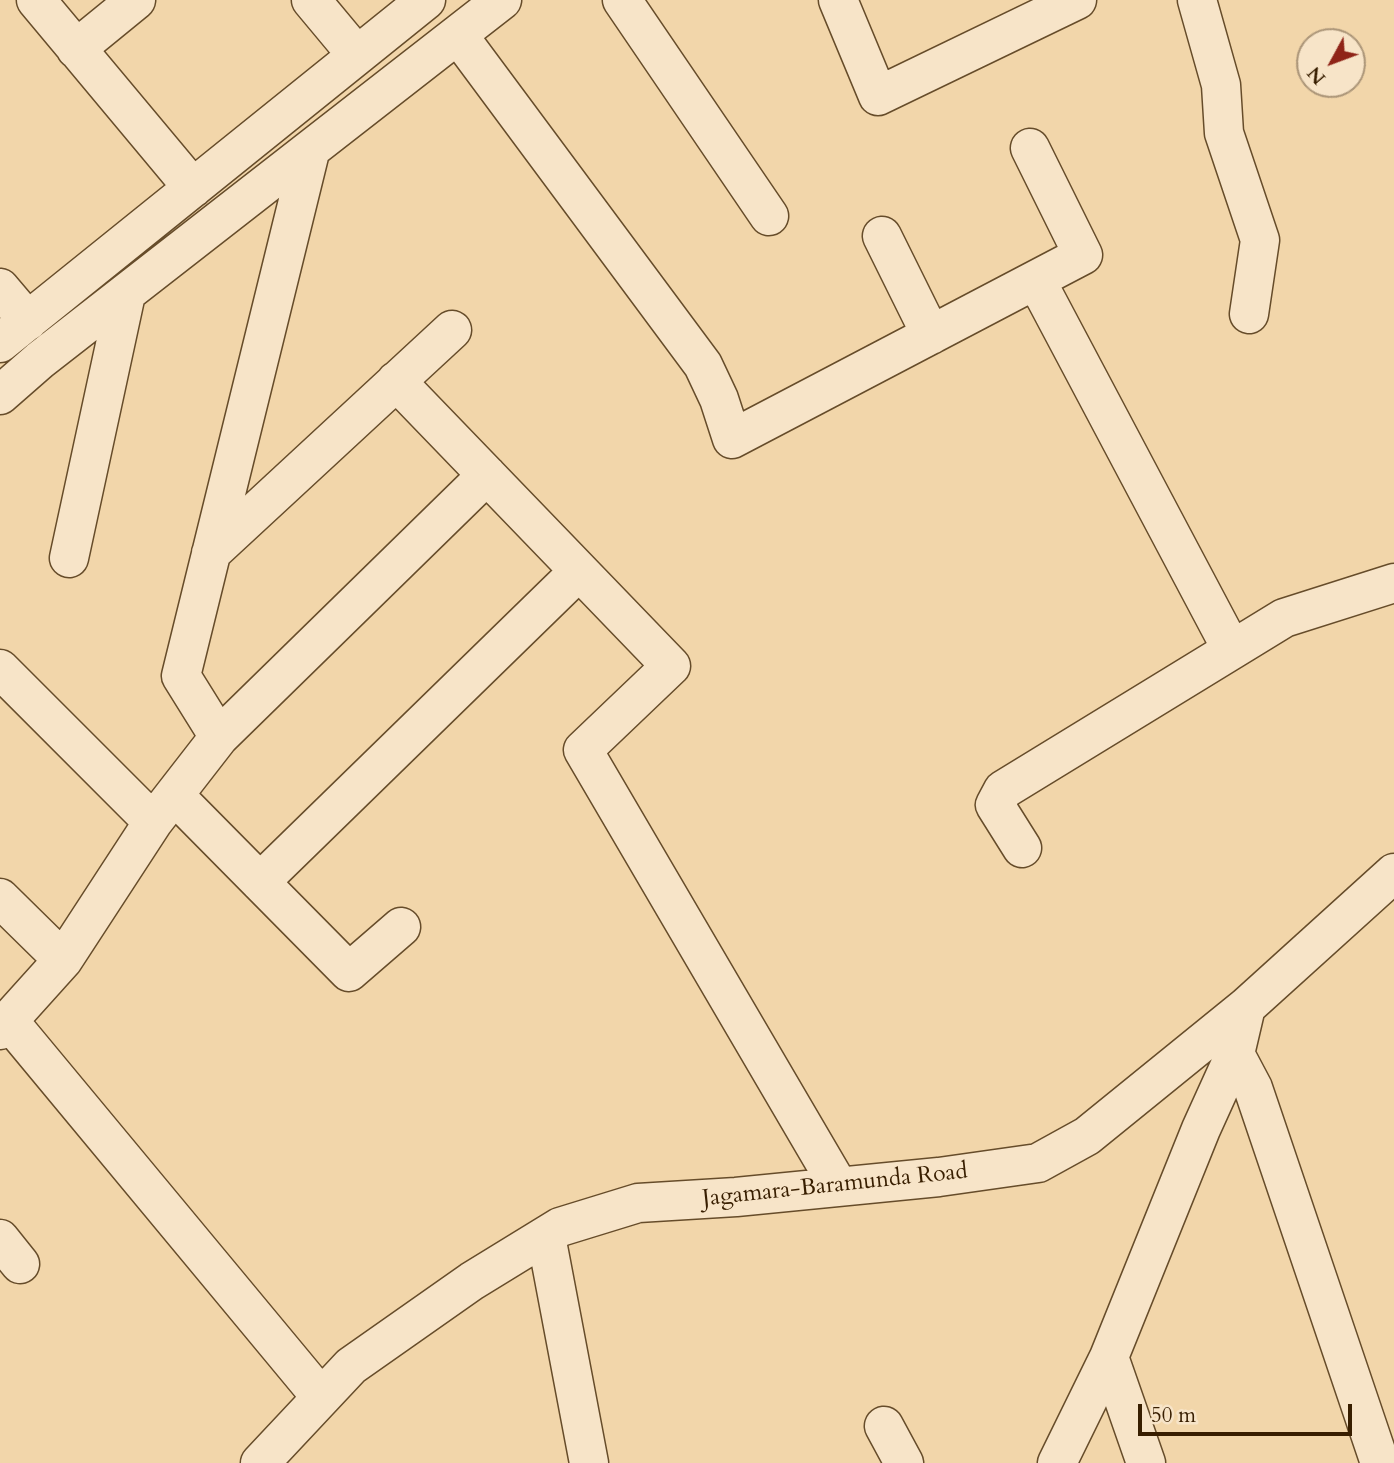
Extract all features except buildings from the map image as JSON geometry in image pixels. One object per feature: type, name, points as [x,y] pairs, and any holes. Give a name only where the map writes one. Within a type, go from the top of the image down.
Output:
[{"type":"street","points":[[36,0],[193,188]]},
{"type":"street","points":[[76,49],[136,0]]},
{"type":"street","points":[[311,0],[356,54]]},
{"type":"street","points":[[0,288],[14,332],[426,0]]},
{"type":"street","points":[[0,395],[126,293],[502,0]]},
{"type":"street","points":[[622,0],[769,216]]},
{"type":"street","points":[[838,0],[878,96],[1053,5]]},
{"type":"street","points":[[1196,0],[1222,85],[1224,133],[1260,240],[1250,314]]},
{"type":"street","points":[[458,35],[703,365],[719,400],[732,439],[1083,255],[1030,148]]},
{"type":"street","points":[[219,737],[181,676],[310,152]]},
{"type":"street","points":[[882,236],[931,335]]},
{"type":"street","points":[[1036,280],[1232,650]]},
{"type":"street","points":[[69,558],[126,293]]},
{"type":"street","points":[[211,553],[452,330]]},
{"type":"street","points":[[396,381],[671,666],[583,750],[839,1187]]},
{"type":"street","points":[[321,1397],[4,1025],[63,960],[163,809],[219,737],[486,475]]},
{"type":"street","points":[[260,882],[579,570]]},
{"type":"street","points":[[1022,848],[995,805],[1003,790],[1284,618],[1394,583]]},
{"type":"street","points":[[0,669],[163,809],[260,882],[349,972],[401,927]]},
{"type":"street","name":"Jagamara-Baramunda Road","points":[[260,1463],[352,1366],[472,1281],[560,1227],[638,1203],[839,1187],[1038,1163],[1087,1136],[1246,1007],[1391,884]]},
{"type":"street","points":[[0,898],[63,960]]},
{"type":"street","points":[[1057,1463],[1108,1357],[1201,1129],[1235,1054],[1246,1007]]},
{"type":"street","points":[[1235,1054],[1253,1088],[1267,1127],[1380,1463]]},
{"type":"street","points":[[546,1236],[589,1463]]},
{"type":"street","points":[[1108,1357],[1146,1463]]},
{"type":"street","points":[[884,1426],[904,1463]]}]
